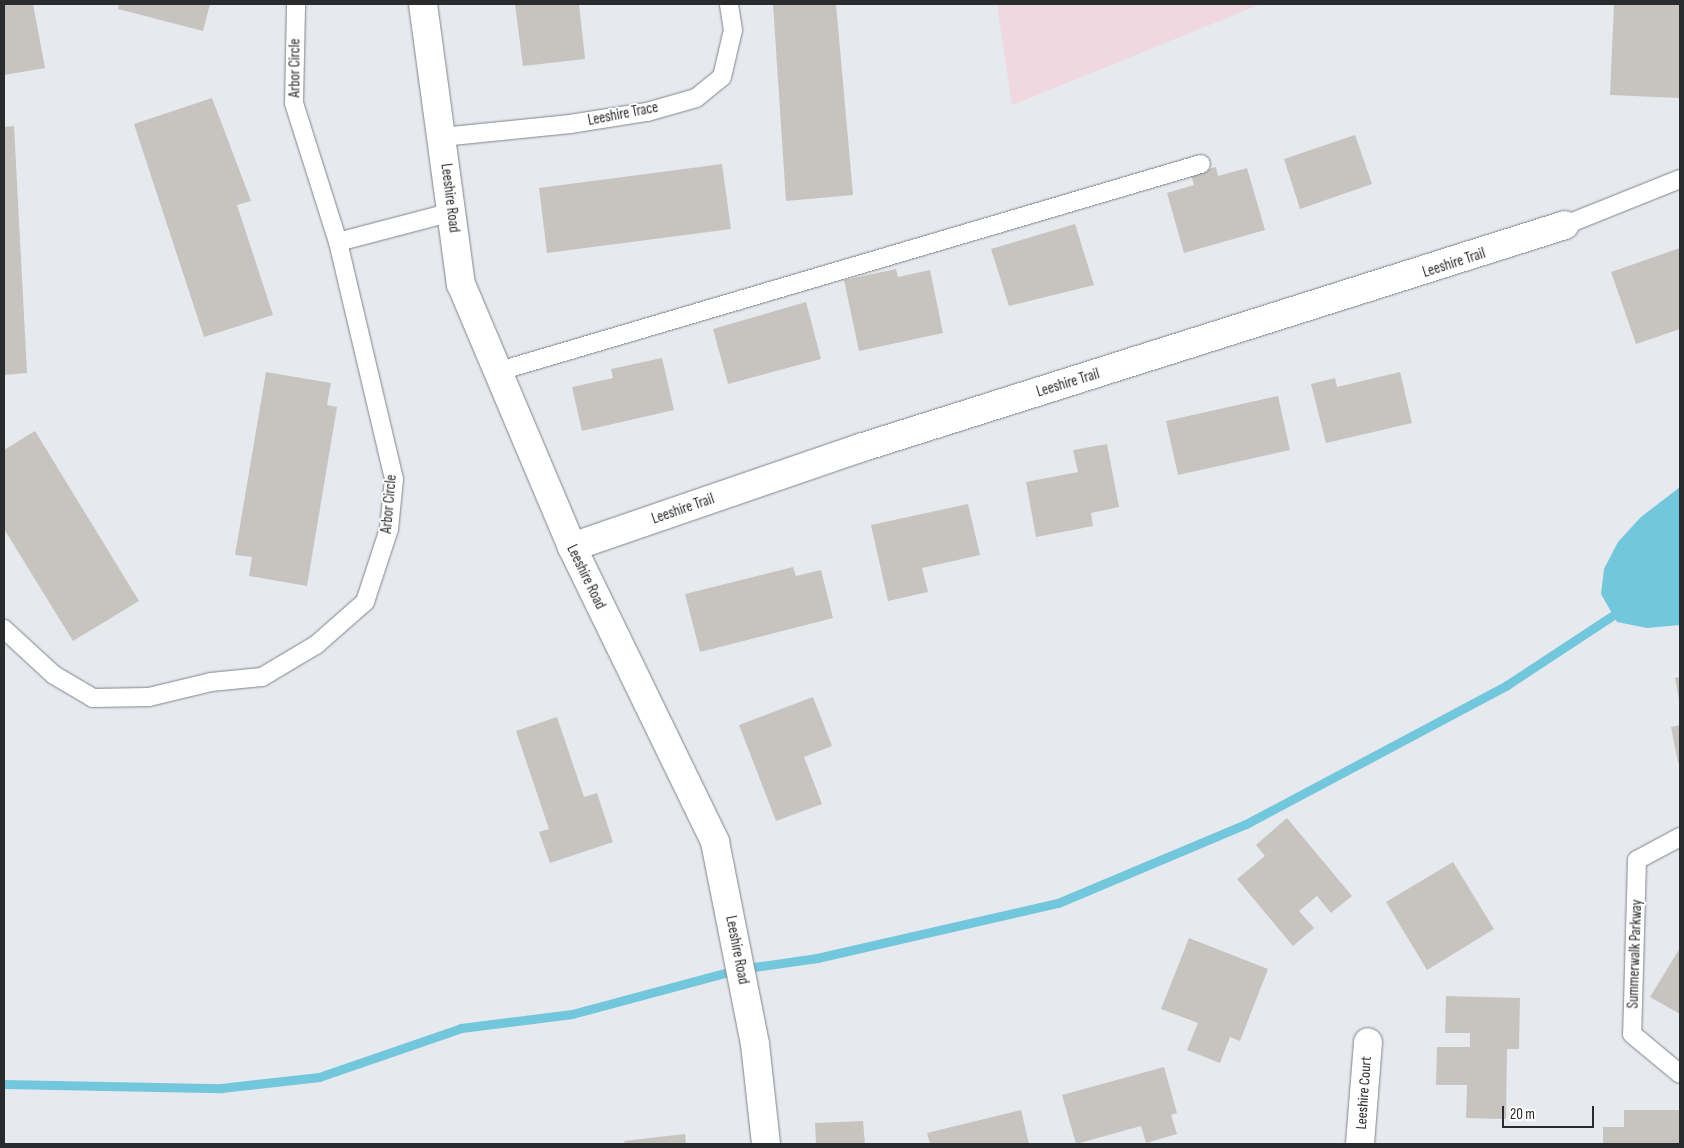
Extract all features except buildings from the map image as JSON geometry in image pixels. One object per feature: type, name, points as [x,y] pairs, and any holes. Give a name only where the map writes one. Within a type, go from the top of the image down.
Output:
[{"type":"street","name":"Leeshire Road","points":[[423,4],[461,284],[496,372],[572,548],[715,842],[756,1044],[766,1144]]},
{"type":"street","name":"Leeshire Trail","points":[[572,548],[860,448],[1565,225]]},
{"type":"street","name":"Leeshire Court","points":[[1360,1144],[1368,1042]]},
{"type":"lane","name":"Arbor Circle","points":[[4,629],[54,675],[92,698],[149,697],[211,682],[262,677],[316,645],[365,602],[390,529],[394,479],[338,242],[294,103],[296,4]]},
{"type":"lane","name":"Leeshire Trace","points":[[442,137],[570,124],[647,112],[696,98],[722,77],[733,30],[729,4]]},
{"type":"lane","points":[[496,372],[1201,164]]},
{"type":"lane","points":[[1565,225],[1680,179]]},
{"type":"lane","points":[[338,242],[452,212]]},
{"type":"lane","name":"Summerwalk Parkway","points":[[1680,837],[1637,860],[1632,1034],[1680,1074]]},
{"type":"shaded area","points":[[997,4],[1261,4],[1012,105]]},
{"type":"water","points":[[1680,487],[1680,625],[1647,628],[1617,622],[1601,594],[1604,569],[1618,542],[1641,517]]},
{"type":"waterway","points":[[4,1084],[221,1088],[319,1077],[461,1028],[572,1014],[740,969],[817,958],[1058,903],[1246,824],[1507,685],[1612,616]]}]
